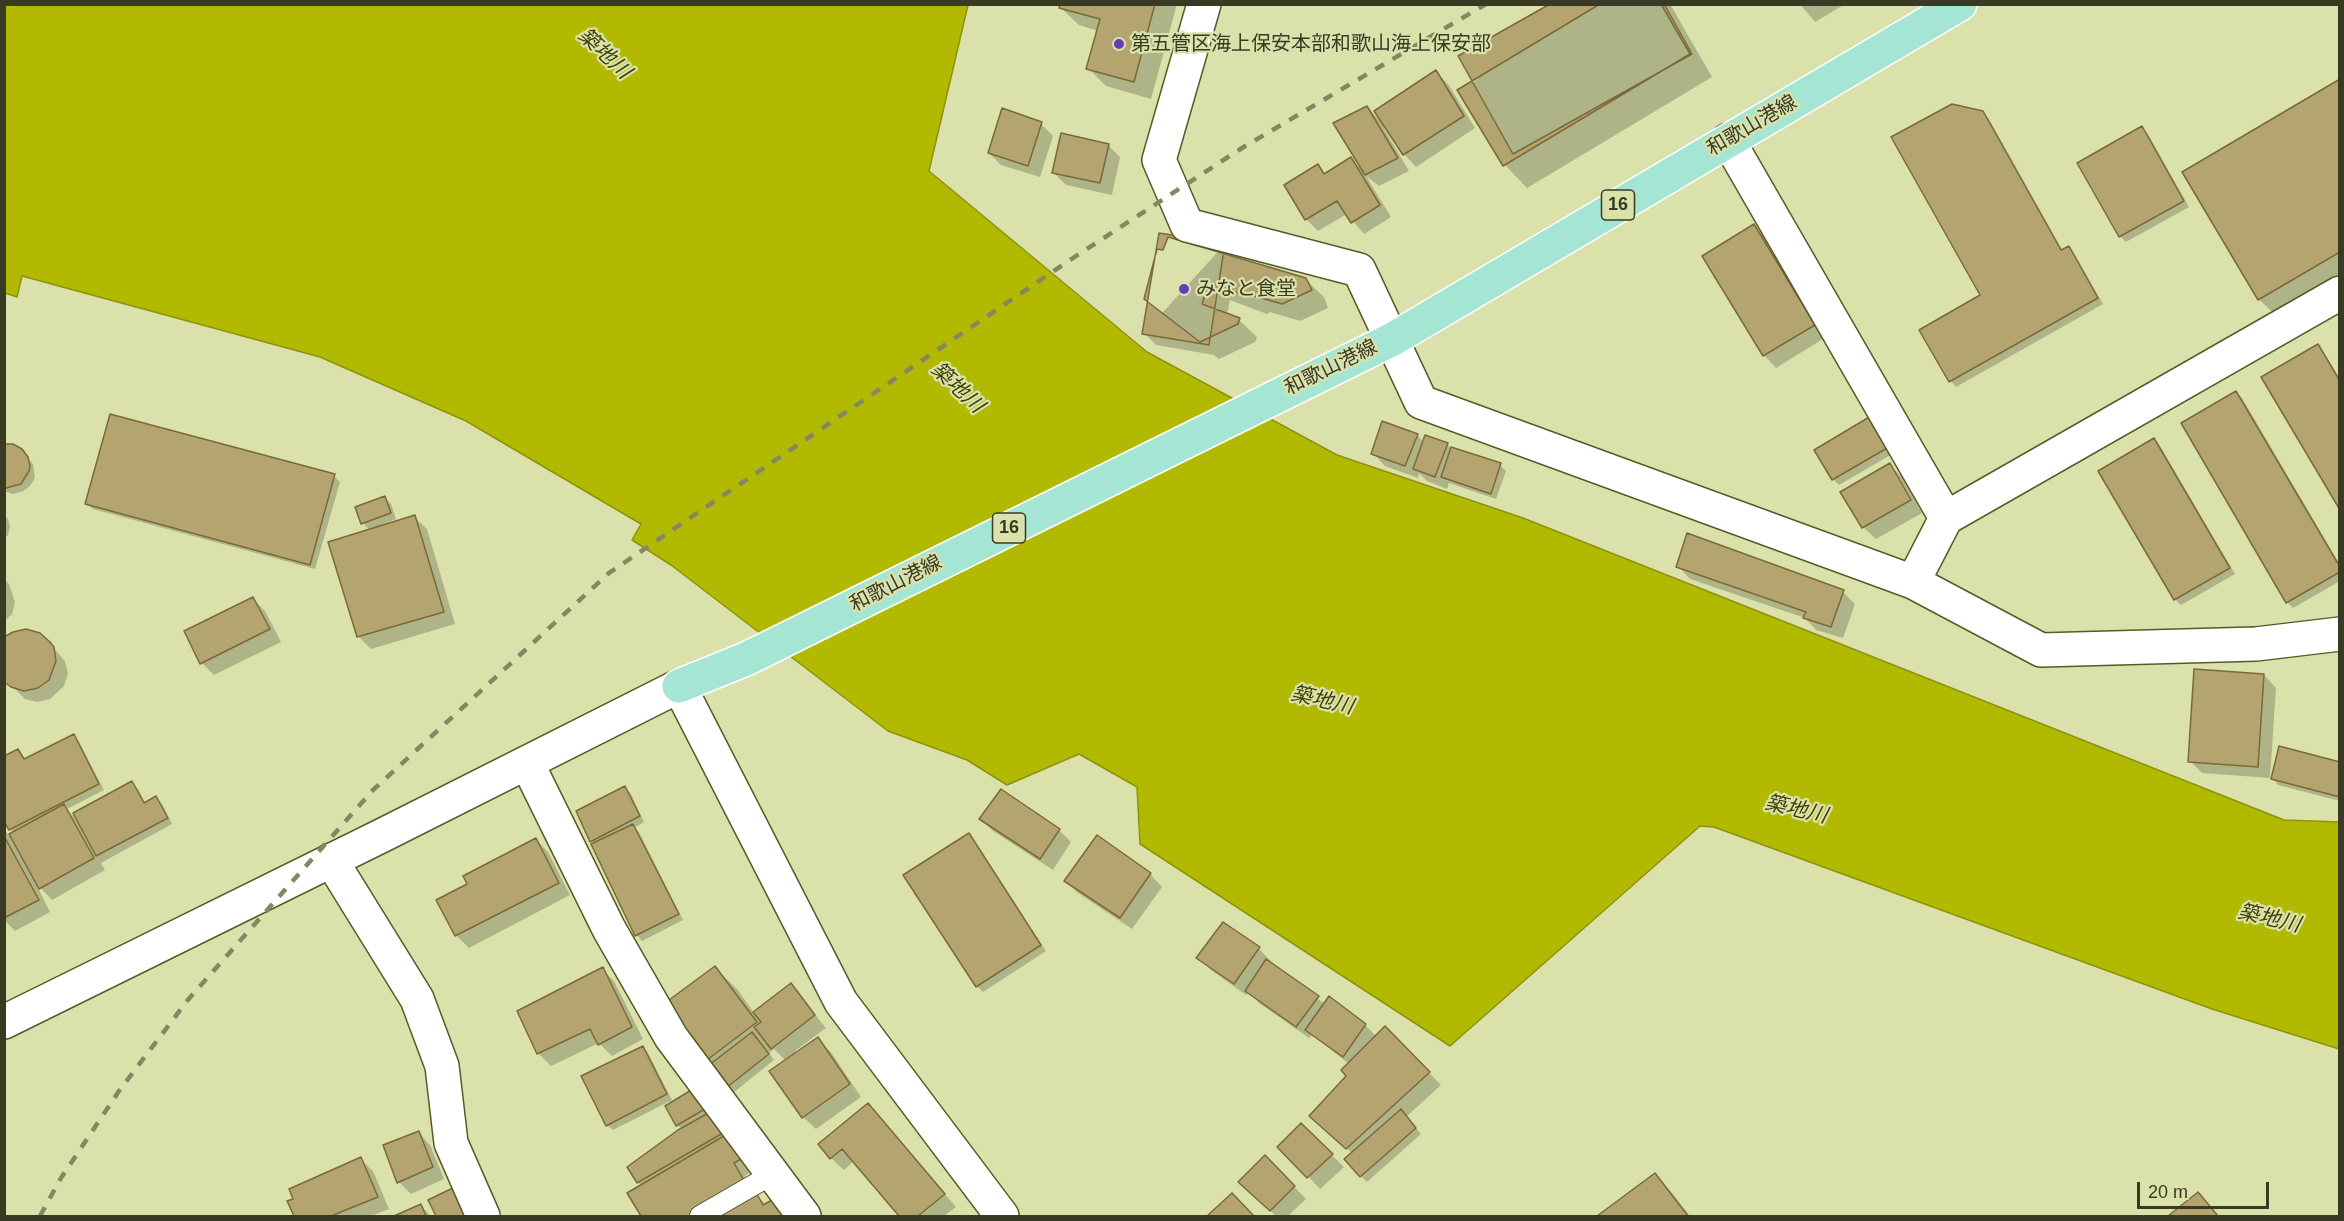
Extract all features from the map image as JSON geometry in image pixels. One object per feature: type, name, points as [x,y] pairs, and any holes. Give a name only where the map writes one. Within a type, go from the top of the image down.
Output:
[{"type":"main road","name":"和歌山港線","points":[[679,686],[746,659],[1271,397],[1393,339],[1960,4]]},
{"type":"street","points":[[1204,4],[1159,160],[1187,225],[1359,270],[1421,402],[1913,582],[2041,650],[2256,644],[2340,634]]},
{"type":"street","points":[[1728,140],[1946,518]]},
{"type":"street","points":[[1913,582],[1946,518],[2340,293]]},
{"type":"street","points":[[4,1022],[679,686],[841,1002],[1002,1216]]},
{"type":"street","points":[[527,763],[609,929],[671,1037],[804,1216]]},
{"type":"street","points":[[331,860],[417,999],[442,1066],[452,1143],[483,1216]]},
{"type":"lane","points":[[700,1216],[764,1179],[774,1176]]},
{"type":"water","name":"築地川","points":[[4,5],[968,5],[929,171],[1147,352],[1337,455],[1523,518],[2284,820],[2339,822],[2339,1049],[2212,1009],[1714,827],[1700,826],[1450,1046],[1140,844],[1137,787],[1079,754],[1007,785],[967,760],[888,731],[671,565],[632,540],[641,524],[466,421],[320,357],[22,276],[17,297],[5,293]]},
{"type":"building","name":"第五管区海上保安本部和歌山海上保安部","points":[[1060,4],[1155,4],[1134,82],[1086,69],[1100,19],[1059,8]]},
{"type":"building","points":[[1550,4],[1664,4],[1692,54],[1513,154],[1458,56]]},
{"type":"building","points":[[1600,4],[1661,4],[1690,54],[1503,166],[1457,90]]},
{"type":"building","points":[[1436,70],[1464,116],[1403,155],[1374,111]]},
{"type":"building","points":[[2340,79],[2340,252],[2258,300],[2182,172]]},
{"type":"building","points":[[1952,104],[1983,111],[2061,250],[2069,246],[2098,298],[1949,382],[1919,330],[1980,295],[1891,137]]},
{"type":"building","points":[[1367,106],[1398,158],[1365,175],[1333,123]]},
{"type":"building","points":[[1002,108],[1042,122],[1028,166],[988,153]]},
{"type":"building","points":[[2142,126],[2184,201],[2119,237],[2077,163]]},
{"type":"building","points":[[1061,133],[1109,144],[1100,183],[1052,173]]},
{"type":"building","points":[[1351,157],[1380,205],[1351,223],[1337,201],[1305,220],[1284,185],[1318,164],[1324,174]]},
{"type":"building","points":[[1754,224],[1815,325],[1763,356],[1702,256]]},
{"type":"building","name":"みなと食堂","points":[[1159,233],[1225,243],[1209,345],[1142,334]]},
{"type":"building","name":"みなと食堂","points":[[1168,237],[1306,278],[1312,290],[1282,304],[1251,295],[1249,297],[1209,282],[1202,304],[1240,318],[1238,324],[1200,342],[1144,299],[1157,249],[1163,250]]},
{"type":"building","points":[[2318,344],[2340,381],[2340,510],[2261,377]]},
{"type":"building","points":[[2236,391],[2340,567],[2340,572],[2286,603],[2181,423]]},
{"type":"building","points":[[110,414],[335,474],[310,565],[85,504]]},
{"type":"building","points":[[1871,416],[1889,447],[1832,480],[1814,450]]},
{"type":"building","points":[[1382,421],[1418,434],[1405,466],[1371,454]]},
{"type":"building","points":[[1425,435],[1448,443],[1435,477],[1413,469]]},
{"type":"building","points":[[2154,438],[2230,568],[2174,600],[2098,471]]},
{"type":"building","points":[[4,444],[13,444],[22,449],[28,457],[30,466],[21,484],[6,488],[4,488]]},
{"type":"building","points":[[1451,447],[1501,463],[1491,494],[1441,477]]},
{"type":"building","points":[[1890,463],[1911,500],[1862,528],[1840,492]]},
{"type":"building","points":[[385,496],[391,513],[361,524],[355,507]]},
{"type":"building","points":[[415,515],[444,612],[357,637],[328,542]]},
{"type":"building","points":[[1687,533],[1844,590],[1831,627],[1803,618],[1806,612],[1676,567]]},
{"type":"building","points":[[253,597],[270,629],[200,664],[184,631]]},
{"type":"building","points":[[26,629],[40,633],[50,642],[54,647],[56,661],[49,680],[38,688],[24,691],[4,682],[4,637]]},
{"type":"building","points":[[2194,669],[2264,674],[2258,767],[2188,762]]},
{"type":"building","points":[[74,734],[99,784],[9,830],[4,822],[4,756],[18,749],[24,759]]},
{"type":"building","points":[[2279,746],[2340,762],[2340,797],[2271,779]]},
{"type":"building","points":[[132,781],[144,803],[156,796],[168,818],[96,856],[73,813]]},
{"type":"building","points":[[625,786],[640,816],[590,842],[576,811]]},
{"type":"building","points":[[1001,789],[1060,829],[1040,859],[979,819]]},
{"type":"building","points":[[64,804],[94,858],[39,889],[9,834]]},
{"type":"building","points":[[633,824],[679,914],[635,936],[591,844]]},
{"type":"building","points":[[969,833],[1041,945],[976,987],[903,875]]},
{"type":"building","points":[[1097,835],[1151,873],[1120,918],[1064,881]]},
{"type":"building","points":[[4,836],[39,900],[4,918]]},
{"type":"building","points":[[536,838],[559,883],[455,936],[436,900],[467,884],[463,876]]},
{"type":"building","points":[[1223,922],[1260,947],[1234,984],[1196,958]]},
{"type":"building","points":[[1266,959],[1319,996],[1296,1027],[1245,991]]},
{"type":"building","points":[[715,966],[757,1022],[707,1060],[665,1003]]},
{"type":"building","points":[[603,967],[632,1027],[598,1045],[590,1029],[537,1054],[517,1011]]},
{"type":"building","points":[[791,983],[815,1015],[771,1049],[754,1027],[761,1022],[753,1012]]},
{"type":"building","points":[[1329,996],[1366,1024],[1343,1057],[1305,1030]]},
{"type":"building","points":[[1385,1026],[1430,1072],[1346,1149],[1309,1116],[1346,1076],[1341,1070]]},
{"type":"building","points":[[752,1032],[769,1054],[726,1088],[709,1065]]},
{"type":"building","points":[[818,1037],[850,1084],[802,1118],[769,1071]]},
{"type":"building","points":[[643,1046],[667,1094],[606,1126],[581,1076]]},
{"type":"building","points":[[693,1089],[705,1109],[676,1126],[665,1106]]},
{"type":"building","points":[[868,1103],[945,1194],[918,1216],[899,1216],[842,1149],[830,1159],[818,1144]]},
{"type":"building","points":[[1401,1109],[1416,1128],[1360,1177],[1344,1159]]},
{"type":"building","points":[[710,1112],[723,1133],[637,1183],[627,1167],[678,1130]]},
{"type":"building","points":[[1301,1123],[1333,1154],[1307,1178],[1277,1147]]},
{"type":"building","points":[[419,1131],[433,1167],[397,1183],[383,1145]]},
{"type":"building","points":[[727,1134],[741,1159],[734,1163],[746,1184],[689,1216],[641,1216],[627,1193]]},
{"type":"building","points":[[1265,1155],[1295,1186],[1270,1211],[1238,1182]]},
{"type":"building","points":[[361,1157],[378,1197],[331,1216],[294,1216],[287,1201],[293,1199],[289,1189]]},
{"type":"building","points":[[1655,1173],[1688,1216],[1597,1216]]},
{"type":"building","points":[[461,1184],[477,1216],[436,1216],[428,1200]]},
{"type":"building","points":[[754,1189],[763,1205],[774,1199],[785,1216],[711,1216]]},
{"type":"building","points":[[2198,1192],[2218,1216],[2168,1216]]},
{"type":"building","points":[[1232,1193],[1254,1216],[1207,1216]]},
{"type":"building","points":[[421,1204],[426,1216],[394,1216]]},
{"type":"railway","points":[[40,1216],[61,1178],[119,1091],[187,1001],[373,790],[609,573],[1073,258],[1242,148],[1486,4]]},
{"type":"place","name":"第五管区海上保安本部和歌山海上保安部","points":[[1119,44]]},
{"type":"place","name":"みなと食堂","points":[[1184,289]]}]
